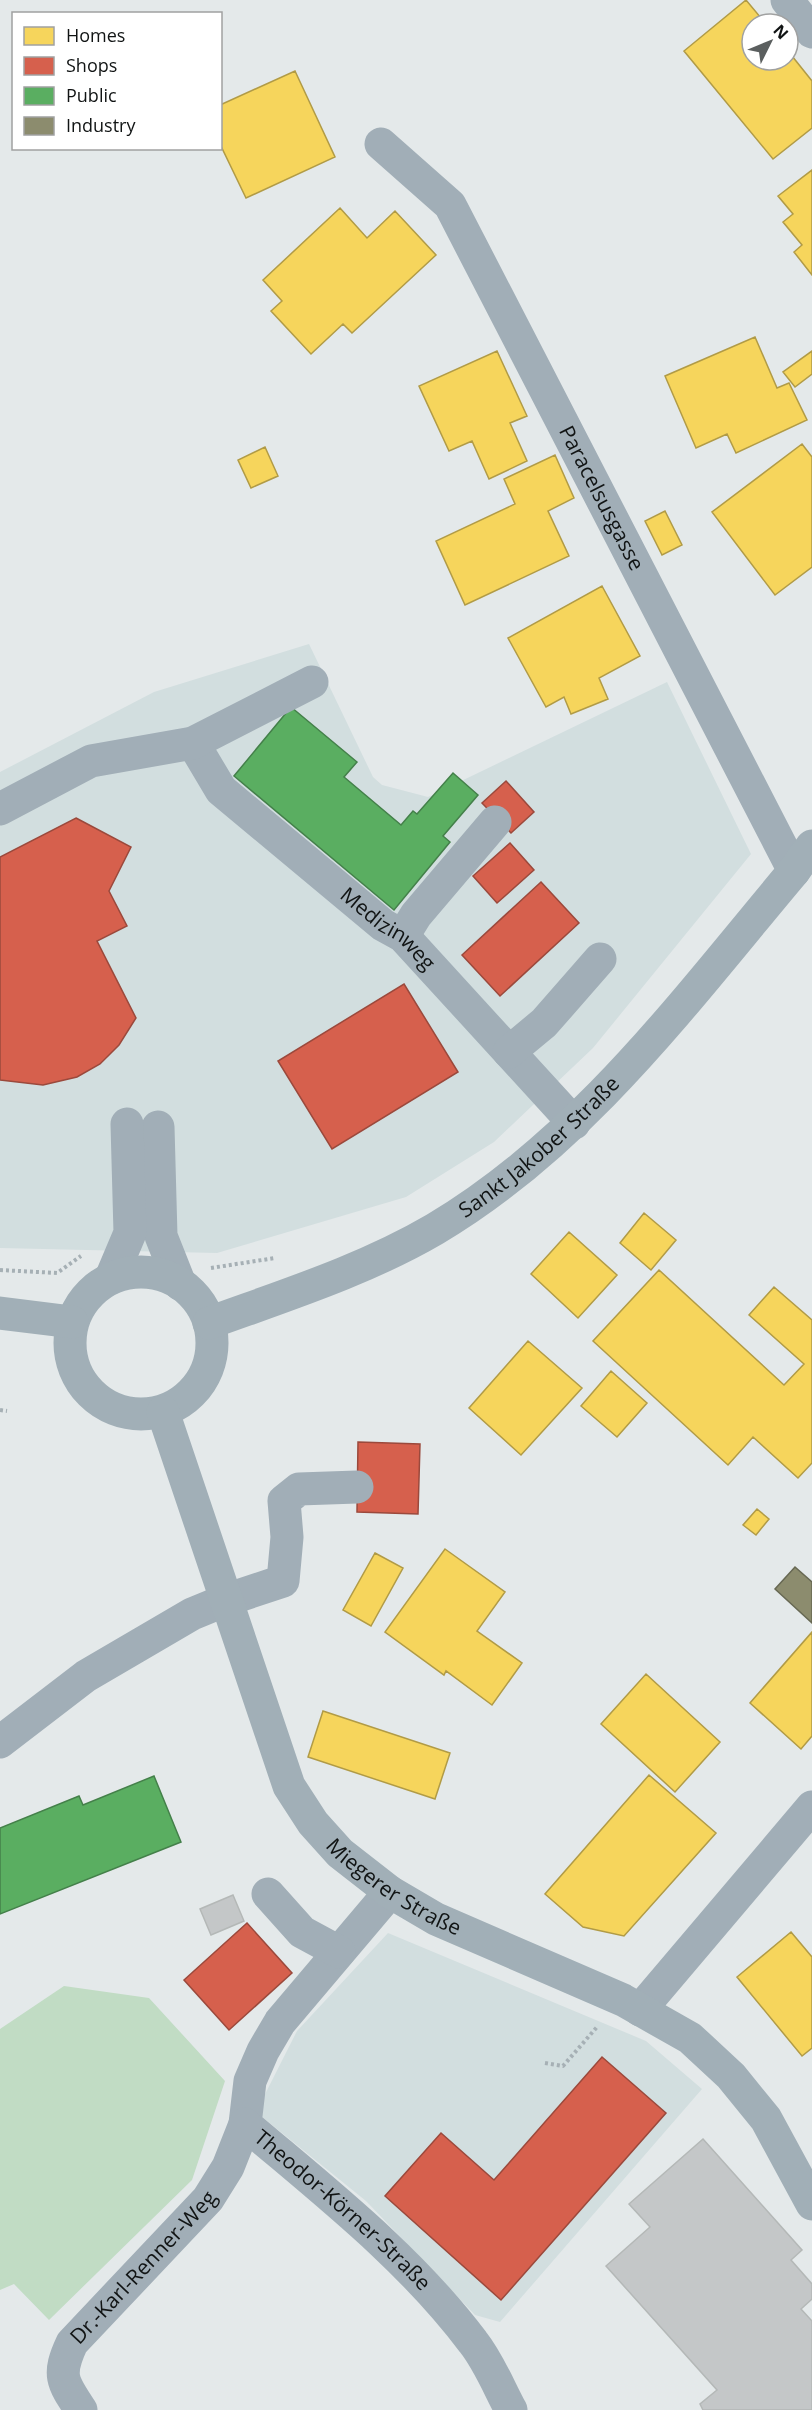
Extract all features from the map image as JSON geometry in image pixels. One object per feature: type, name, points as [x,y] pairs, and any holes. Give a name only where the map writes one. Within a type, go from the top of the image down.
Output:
[{"type":"main road","name":"Sankt Jakober Straße","points":[[209,1323],[331,1279],[380,1258],[435,1228],[491,1192],[535,1158],[574,1123],[639,1054],[806,858]]},
{"type":"main road","points":[[146,1272],[164,1276],[180,1284],[198,1300],[209,1323],[212,1350],[204,1377],[187,1399],[163,1412],[132,1415],[103,1404],[80,1382],[70,1353],[72,1322],[87,1296],[111,1278],[129,1273],[146,1272]]},
{"type":"main road","points":[[0,1313],[72,1322]]},
{"type":"main road","name":"Miegerer Straße","points":[[163,1412],[289,1786],[312,1823],[340,1853],[390,1892],[436,1919],[623,2000],[690,2038],[731,2076],[766,2119],[812,2204]]},
{"type":"street","points":[[787,0],[812,32]]},
{"type":"street","name":"Paracelsusgasse","points":[[381,144],[450,205],[806,858]]},
{"type":"street","points":[[0,809],[91,761],[193,743],[312,682]]},
{"type":"street","name":"Medizinweg","points":[[193,743],[221,790],[383,925],[403,936],[574,1123]]},
{"type":"street","points":[[403,936],[416,915],[495,822]]},
{"type":"street","points":[[509,1052],[544,1023],[600,959]]},
{"type":"street","points":[[111,1278],[130,1233],[142,1126],[161,1236],[180,1284]]},
{"type":"street","points":[[0,1742],[86,1676],[192,1614],[283,1581],[287,1537],[284,1501],[299,1489],[357,1487]]},
{"type":"street","points":[[640,2010],[812,1808]]},
{"type":"street","name":"Theodor-Körner-Straße","points":[[390,1892],[280,2022],[262,2051],[250,2081],[245,2124],[376,2235],[426,2286],[475,2344],[512,2410]]},
{"type":"street","points":[[268,1894],[302,1932],[339,1952]]},
{"type":"street","name":"Dr.-Karl-Renner-Weg","points":[[81,2410],[64,2386],[62,2363],[72,2343],[208,2199],[228,2167],[245,2124]]},
{"type":"path","points":[[0,1270],[57,1273],[89,1250],[130,1233]]},
{"type":"path","points":[[210,1268],[277,1258]]},
{"type":"path","points":[[0,1410],[7,1411]]},
{"type":"path","points":[[545,2063],[563,2066],[601,2022]]},
{"type":"shaded area","points":[[309,644],[373,777],[382,785],[428,797],[667,682],[751,854],[593,1048],[494,1142],[406,1197],[217,1253],[0,1248],[0,772],[154,692]]},
{"type":"shaded area","points":[[388,1933],[646,2041],[702,2089],[500,2322],[475,2315],[366,2201],[256,2112],[297,2031]]},
{"type":"green space","points":[[64,1986],[149,1998],[225,2081],[192,2180],[49,2320],[14,2284],[0,2290],[0,2029]]},
{"type":"building: Homes","points":[[746,0],[756,12],[740,12],[740,72],[800,72],[800,66],[812,81],[812,128],[773,159],[684,51]]},
{"type":"building: Homes","points":[[295,71],[335,157],[246,198],[222,148],[222,104]]},
{"type":"building: Homes","points":[[812,170],[812,275],[794,252],[802,245],[783,222],[793,214],[778,196]]},
{"type":"building: Homes","points":[[340,208],[367,238],[395,211],[436,255],[352,333],[343,324],[311,354],[271,311],[282,301],[263,280]]},
{"type":"building: Homes","points":[[755,337],[777,388],[789,383],[807,420],[736,453],[727,434],[696,448],[665,376]]},
{"type":"building: Homes","points":[[497,351],[527,416],[510,423],[527,461],[489,479],[472,441],[449,451],[419,386]]},
{"type":"building: Homes","points":[[812,351],[812,374],[795,387],[783,372]]},
{"type":"building: Homes","points":[[802,444],[812,457],[812,567],[775,595],[712,512]]},
{"type":"building: Homes","points":[[265,447],[278,476],[251,488],[238,460]]},
{"type":"building: Homes","points":[[555,455],[574,498],[548,511],[569,556],[465,605],[436,541],[515,504],[504,479]]},
{"type":"building: Homes","points":[[665,511],[682,545],[662,555],[645,521]]},
{"type":"building: Homes","points":[[602,586],[640,656],[599,678],[608,699],[571,714],[564,697],[546,707],[508,638]]},
{"type":"building: Homes","points":[[644,1213],[676,1240],[651,1270],[620,1243]]},
{"type":"building: Homes","points":[[569,1232],[617,1275],[578,1318],[531,1274]]},
{"type":"building: Homes","points":[[659,1270],[784,1385],[804,1364],[749,1315],[774,1287],[812,1320],[812,1463],[798,1478],[753,1437],[728,1465],[593,1341]]},
{"type":"building: Homes","points":[[528,1341],[582,1388],[521,1455],[469,1408]]},
{"type":"building: Homes","points":[[611,1371],[647,1403],[617,1437],[581,1406]]},
{"type":"building: Homes","points":[[757,1509],[769,1519],[756,1535],[743,1525]]},
{"type":"building: Homes","points":[[445,1549],[505,1592],[477,1631],[522,1663],[492,1705],[446,1671],[444,1675],[385,1632]]},
{"type":"building: Homes","points":[[375,1553],[403,1568],[371,1626],[343,1610]]},
{"type":"building: Homes","points":[[812,1632],[812,1736],[801,1749],[750,1703]]},
{"type":"building: Homes","points":[[646,1674],[720,1742],[675,1792],[601,1724]]},
{"type":"building: Homes","points":[[323,1711],[450,1753],[435,1799],[308,1757]]},
{"type":"building: Homes","points":[[649,1775],[716,1833],[624,1936],[583,1927],[545,1894]]},
{"type":"building: Homes","points":[[791,1932],[812,1957],[812,2048],[802,2056],[737,1977]]},
{"type":"building: Shops","points":[[506,781],[534,812],[511,833],[482,803]]},
{"type":"building: Shops","points":[[76,818],[131,847],[109,891],[127,926],[97,941],[136,1018],[119,1045],[100,1064],[77,1077],[43,1085],[0,1080],[0,857]]},
{"type":"building: Shops","points":[[510,843],[534,870],[497,903],[473,876]]},
{"type":"building: Shops","points":[[541,882],[579,923],[500,996],[462,955]]},
{"type":"building: Shops","points":[[404,984],[458,1072],[332,1149],[278,1061]]},
{"type":"building: Shops","points":[[358,1442],[420,1444],[418,1514],[357,1512]]},
{"type":"building: Shops","points":[[247,1923],[292,1973],[229,2030],[184,1980]]},
{"type":"building: Shops","points":[[602,2057],[666,2113],[501,2300],[385,2196],[441,2133],[494,2180]]},
{"type":"building: Public","points":[[291,707],[357,762],[344,777],[401,825],[413,811],[417,814],[453,773],[478,795],[443,836],[450,842],[394,910],[234,776]]},
{"type":"building: Public","points":[[154,1776],[181,1842],[0,1914],[0,1828],[79,1796],[83,1805]]},
{"type":"building: Industry","points":[[795,1567],[812,1582],[812,1623],[775,1589]]},
{"type":"building: Other","points":[[233,1895],[244,1921],[211,1935],[200,1909]]},
{"type":"building: Other","points":[[703,2139],[802,2250],[791,2260],[812,2284],[812,2299],[801,2309],[812,2321],[812,2410],[703,2410],[700,2404],[717,2390],[606,2266],[650,2227],[629,2204]]}]
